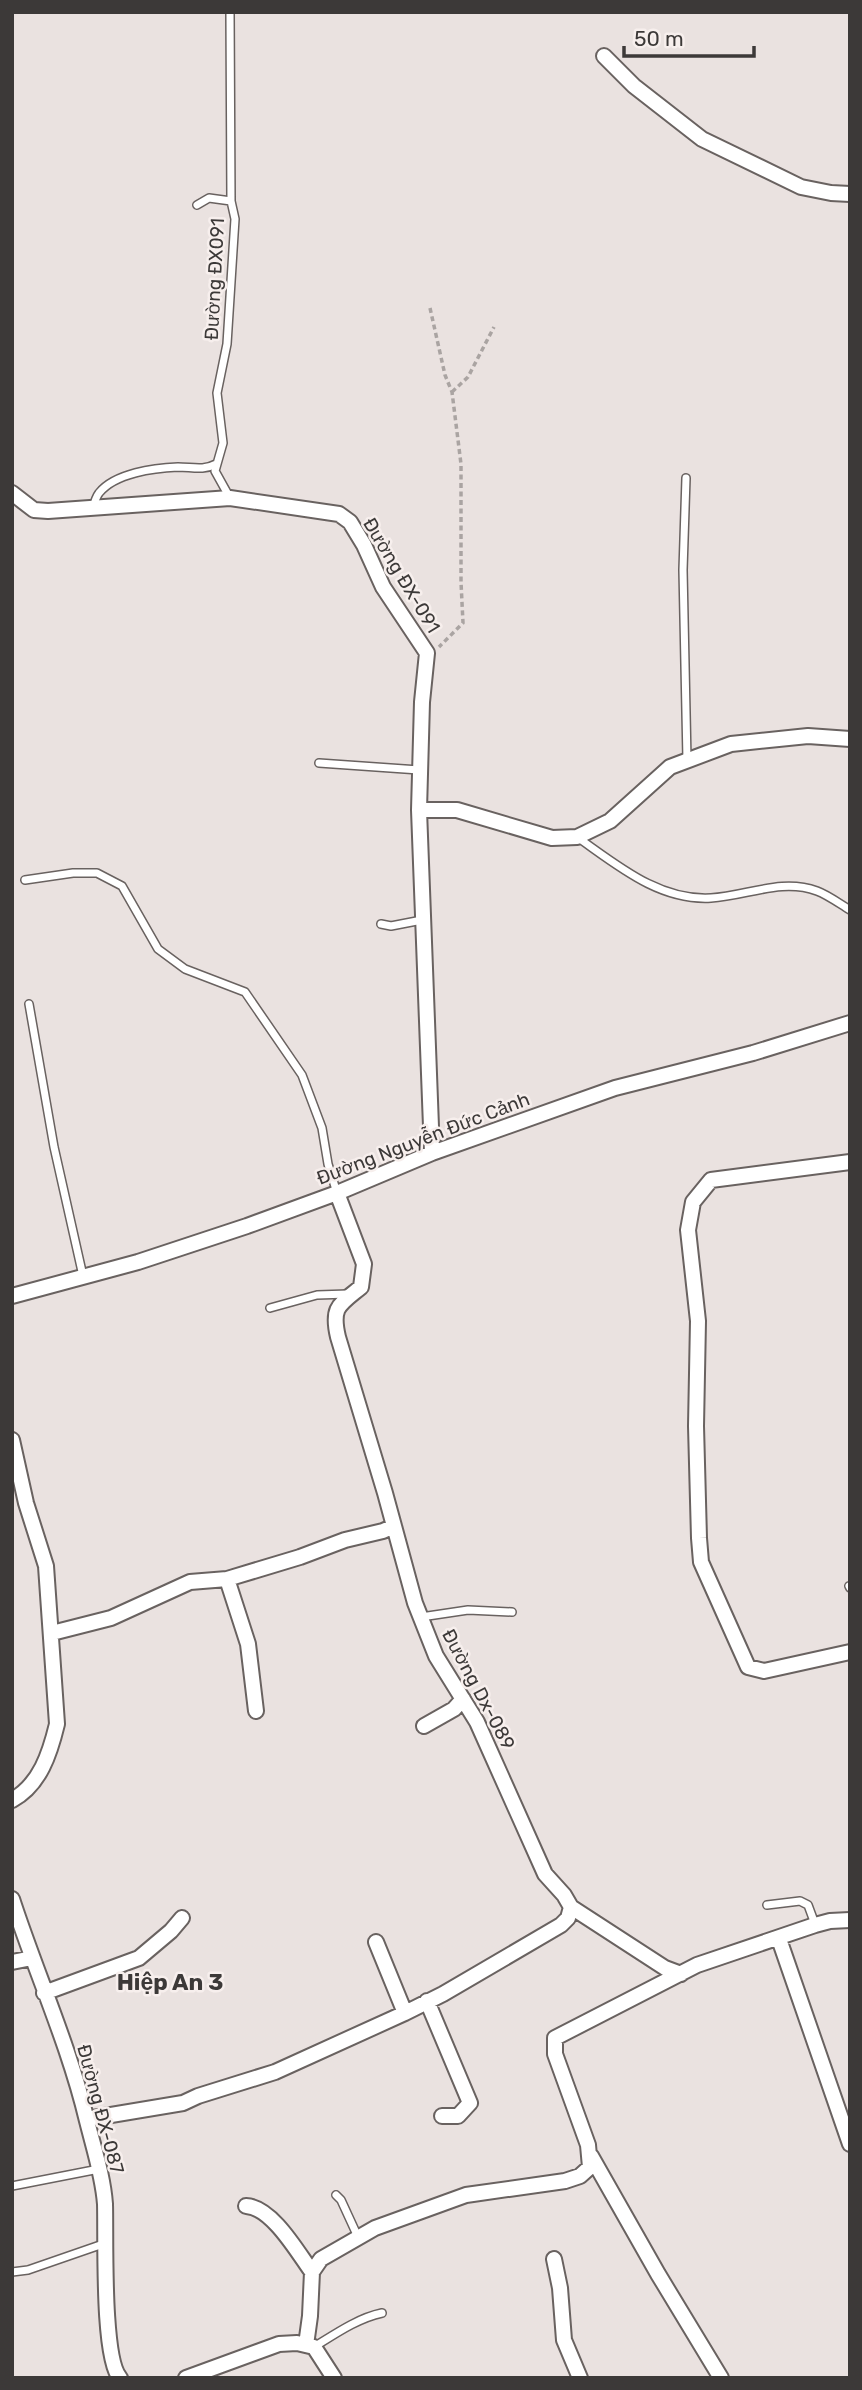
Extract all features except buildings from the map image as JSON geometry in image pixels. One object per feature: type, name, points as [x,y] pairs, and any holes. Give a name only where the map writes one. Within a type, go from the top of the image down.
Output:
[{"type":"street","points":[[604,56],[634,86],[702,139],[801,187],[850,194]]},
{"type":"street","name":"Đường ĐX-091","points":[[12,493],[34,510],[93,509],[230,498],[339,514],[350,522],[383,587],[427,653],[419,810],[432,1153]]},
{"type":"street","points":[[419,810],[457,810],[552,838],[577,837],[610,821],[670,767],[731,744],[808,736],[850,739]]},
{"type":"street","name":"Đường Nguyễn Đức Cảnh","points":[[12,1296],[138,1262],[337,1193],[432,1153],[615,1088],[753,1053],[850,1023]]},
{"type":"street","points":[[850,1162],[711,1180],[693,1202],[688,1230],[698,1321],[696,1426],[701,1562],[748,1667],[764,1671],[850,1652]]},
{"type":"street","name":"Đường Dx-089","points":[[337,1193],[364,1264],[361,1287],[341,1303],[334,1318],[420,1617],[436,1656],[487,1744],[545,1874],[571,1907],[665,1968],[681,1973]]},
{"type":"street","points":[[12,1440],[26,1503],[46,1566],[57,1724],[51,1748],[35,1780],[20,1796],[12,1800]]},
{"type":"street","points":[[52,1633],[111,1618],[190,1582],[227,1579],[300,1557],[345,1539],[394,1526]]},
{"type":"street","points":[[227,1579],[248,1643],[256,1710]]},
{"type":"street","points":[[424,1726],[454,1709],[463,1699]]},
{"type":"street","name":"Đường ĐX-087","points":[[12,1899],[70,2063],[100,2169],[107,2243],[108,2343],[116,2373],[120,2378]]},
{"type":"street","points":[[87,2119],[183,2103],[275,2072],[428,2001],[561,1925],[568,1918],[571,1907]]},
{"type":"street","points":[[44,1993],[138,1958],[171,1931],[182,1918]]},
{"type":"street","points":[[721,2378],[589,2152],[555,2054],[555,2038],[697,1965],[815,1925],[850,1920]]},
{"type":"street","points":[[779,1939],[850,2144]]},
{"type":"street","points":[[376,1942],[405,2013]]},
{"type":"street","points":[[12,1962],[32,1958]]},
{"type":"street","points":[[428,2001],[470,2103],[458,2116],[442,2116]]},
{"type":"street","points":[[334,2378],[310,2346],[312,2272],[321,2259],[375,2228],[466,2195],[565,2181],[580,2176],[590,2167],[589,2152]]},
{"type":"street","points":[[246,2206],[263,2211],[289,2239],[312,2272]]},
{"type":"street","points":[[554,2259],[560,2288],[564,2340],[580,2378]]},
{"type":"street","points":[[186,2378],[279,2344],[310,2346]]},
{"type":"lane","name":"Đường ĐX091","points":[[216,464],[223,443],[218,393],[228,344],[235,219],[231,201],[230,12]]},
{"type":"lane","points":[[197,205],[209,198],[231,201]]},
{"type":"lane","points":[[216,464],[215,471],[230,498]]},
{"type":"lane","points":[[93,509],[98,494],[114,481],[149,470],[178,467],[207,469],[216,464]]},
{"type":"lane","points":[[686,478],[683,570],[687,760]]},
{"type":"lane","points":[[319,763],[419,769]]},
{"type":"lane","points":[[577,837],[643,882],[671,893],[710,898],[782,885],[818,891],[850,910]]},
{"type":"lane","points":[[25,880],[73,873],[97,873],[122,886],[158,949],[185,969],[245,992],[302,1075],[322,1128],[328,1164],[337,1193]]},
{"type":"lane","points":[[381,923],[391,926],[422,920]]},
{"type":"lane","points":[[29,1004],[54,1147],[83,1277]]},
{"type":"lane","points":[[270,1308],[317,1295],[352,1294]]},
{"type":"lane","points":[[420,1617],[468,1610],[512,1612]]},
{"type":"lane","points":[[767,1905],[800,1901],[808,1905],[815,1925]]},
{"type":"lane","points":[[12,2186],[100,2169]]},
{"type":"lane","points":[[336,2195],[359,2237]]},
{"type":"lane","points":[[12,2272],[28,2270],[107,2243]]},
{"type":"lane","points":[[310,2346],[372,2315],[382,2313]]},
{"type":"path","points":[[426,662],[463,623],[461,464],[452,392],[445,375],[430,308]]},
{"type":"path","points":[[452,392],[468,377],[494,327]]},
{"type":"district","name":"Hiệp An 3","points":[[170,1982]]}]
